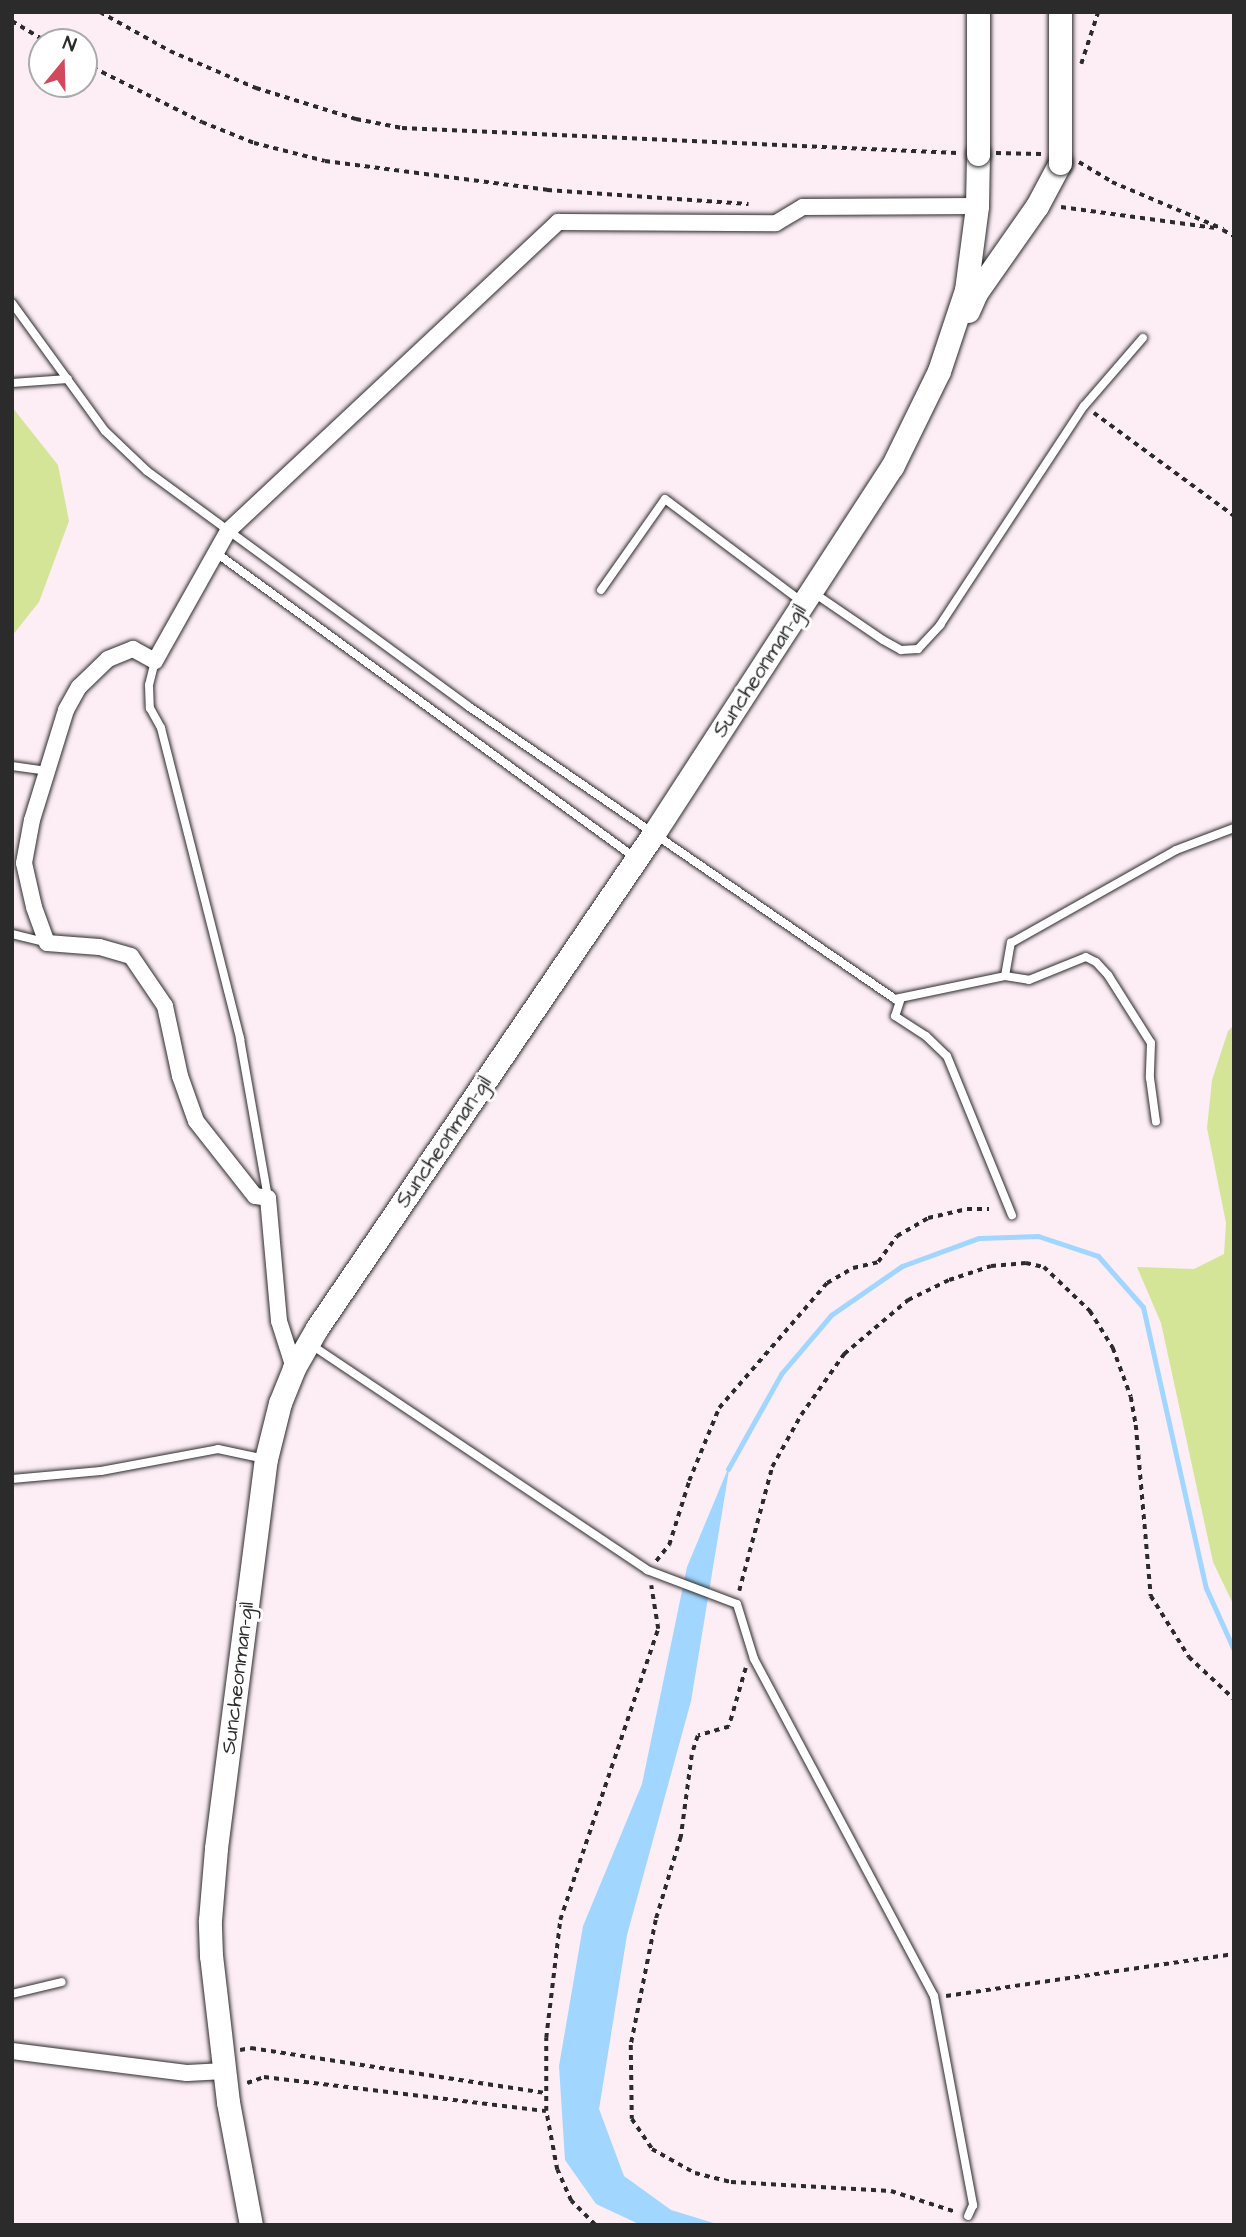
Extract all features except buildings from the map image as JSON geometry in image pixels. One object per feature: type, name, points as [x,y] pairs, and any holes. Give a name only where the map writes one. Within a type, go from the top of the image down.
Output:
[{"type":"street","name":"Suncheonman-gil","points":[[251,2225],[225,2071],[211,1956],[210,1920],[218,1835],[266,1459],[276,1415],[294,1368],[308,1343],[654,834],[892,467],[939,371],[966,290],[977,206],[978,12]]},
{"type":"street","points":[[939,371],[976,293],[1037,206],[1063,160],[1060,12]]},
{"type":"street","points":[[294,1368],[279,1321],[268,1198],[255,1196],[196,1121],[180,1076],[165,1006],[131,957],[99,947],[47,943],[34,907],[24,863],[32,820],[66,710],[87,678],[108,659],[133,649],[155,661],[228,531],[558,222],[776,223],[803,207],[977,206]]},
{"type":"street","points":[[12,2051],[187,2073],[225,2071]]},
{"type":"lane","points":[[12,303],[122,449],[228,531],[468,706],[895,999],[1005,976],[1029,980],[1086,957],[1096,962],[1151,1043],[1150,1078],[1156,1122]]},
{"type":"lane","points":[[601,590],[665,499],[807,597],[901,650],[918,649],[940,625],[1084,406],[1143,338]]},
{"type":"lane","points":[[12,383],[68,379]]},
{"type":"lane","points":[[215,552],[637,859]]},
{"type":"lane","points":[[155,661],[149,685],[150,708],[161,728],[240,1039],[268,1198]]},
{"type":"lane","points":[[12,766],[47,771]]},
{"type":"lane","points":[[1005,976],[1011,943],[1176,850],[1234,828]]},
{"type":"lane","points":[[12,934],[47,943]]},
{"type":"lane","points":[[901,998],[895,1016],[926,1036],[947,1056],[1012,1215]]},
{"type":"lane","points":[[308,1343],[647,1570],[737,1604],[754,1659],[934,1996],[973,2205],[968,2216]]},
{"type":"lane","points":[[12,1479],[102,1472],[218,1450],[266,1459]]},
{"type":"lane","points":[[12,1994],[62,1982]]},
{"type":"path","points":[[100,12],[170,51],[256,88],[356,119],[402,128],[978,153],[1063,160],[1234,236]]},
{"type":"path","points":[[12,22],[28,31]]},
{"type":"path","points":[[98,70],[202,122],[254,143],[325,161],[547,190],[751,204]]},
{"type":"path","points":[[1037,206],[1057,206],[1223,229]]},
{"type":"path","points":[[1084,406],[1234,516]]},
{"type":"path","points":[[594,2225],[571,2201],[557,2170],[546,2111],[546,2038],[560,1920],[657,1629],[647,1570],[669,1545],[689,1481],[719,1408],[827,1283],[853,1268],[877,1262],[897,1236],[928,1218],[967,1209],[989,1209]]},
{"type":"path","points":[[737,1604],[740,1581],[772,1467],[801,1415],[845,1354],[908,1300],[949,1280],[991,1266],[1026,1263],[1044,1267],[1090,1311],[1113,1348],[1131,1397],[1136,1425],[1151,1596],[1189,1657],[1234,1699]]},
{"type":"path","points":[[754,1659],[743,1671],[729,1727],[698,1736],[692,1755],[681,1837],[656,1920],[631,2045],[632,2119],[652,2149],[695,2173],[731,2182],[891,2191],[968,2216]]},
{"type":"path","points":[[934,1996],[958,1997],[1234,1954]]},
{"type":"path","points":[[225,2071],[251,2048],[546,2093]]},
{"type":"path","points":[[225,2071],[546,2111]]},
{"type":"green space","points":[[12,407],[58,465],[69,521],[39,602],[12,636]]},
{"type":"green space","points":[[1234,1025],[1234,1606],[1213,1562],[1161,1323],[1137,1267],[1194,1269],[1224,1254],[1226,1223],[1207,1128],[1212,1080],[1228,1031]]},
{"type":"water","points":[[730,1464],[691,1701],[627,1935],[599,2109],[624,2176],[671,2210],[720,2225],[641,2225],[596,2204],[565,2160],[559,2066],[583,1926],[642,1784],[687,1567]]},
{"type":"waterway","points":[[728,1469],[781,1374],[831,1315],[902,1266],[979,1238],[1038,1236],[1098,1256],[1143,1307],[1206,1588],[1234,1650]]}]
